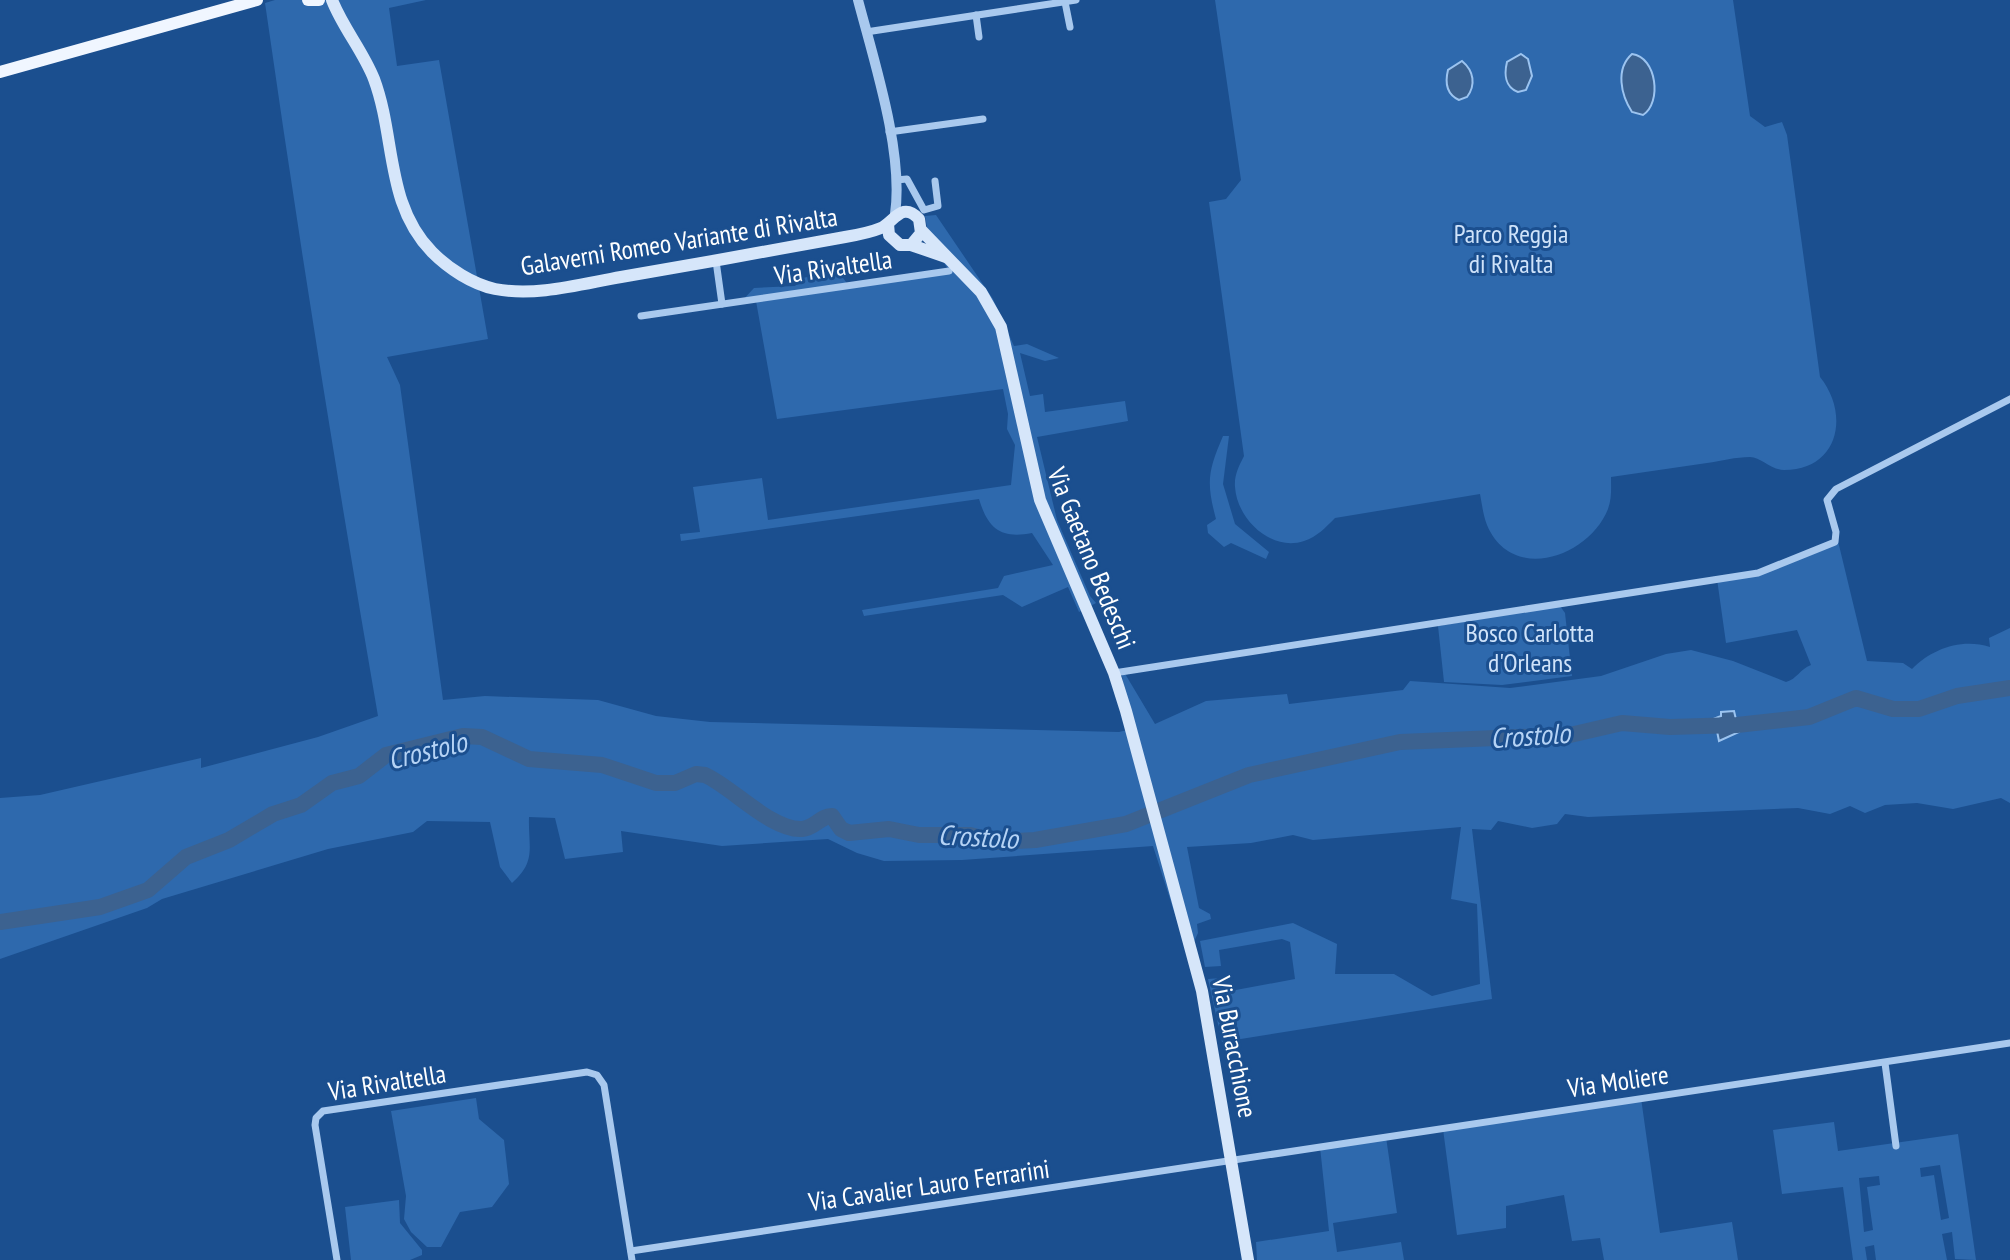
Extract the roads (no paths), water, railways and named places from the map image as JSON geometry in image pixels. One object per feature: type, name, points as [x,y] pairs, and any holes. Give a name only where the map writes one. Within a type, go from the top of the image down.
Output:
[{"type":"main road","points":[[0,72],[257,0]]},
{"type":"main road","points":[[308,0],[320,0]]},
{"type":"main road","name":"Galaverni Romeo Variante di Rivalta","points":[[320,0],[339,16]]},
{"type":"main road","name":"Galaverni Romeo Variante di Rivalta","points":[[332,0],[377,88],[401,203],[421,240],[454,271],[495,289],[540,290],[864,234],[892,219],[918,211]]},
{"type":"main road","name":"Via Gaetano Bedeschi","points":[[918,211],[922,231],[949,265],[981,292],[1001,327],[1040,500],[1114,673],[1165,845]]},
{"type":"main road","points":[[891,239],[892,219]]},
{"type":"main road","points":[[911,245],[922,231]]},
{"type":"main road","name":"Galaverni Romeo Variante di Rivalta","points":[[864,234],[891,239],[900,245],[911,245]]},
{"type":"main road","name":"Via Gaetano Bedeschi","points":[[911,245],[949,265]]},
{"type":"main road","name":"Via Buracchione","points":[[1165,845],[1202,991],[1248,1260]]},
{"type":"street","points":[[858,0],[889,132],[897,182],[892,219]]},
{"type":"street","points":[[866,32],[1076,0]]},
{"type":"street","points":[[1065,2],[1070,27]]},
{"type":"street","points":[[976,15],[979,37]]},
{"type":"street","points":[[889,132],[982,119]]},
{"type":"street","points":[[897,182],[918,211],[938,206],[935,181]]},
{"type":"street","points":[[716,261],[722,304]]},
{"type":"street","name":"Via Rivaltella","points":[[641,316],[949,265]]},
{"type":"street","points":[[1114,673],[1758,573],[1835,542],[1836,532],[1826,500],[1836,489],[2010,399]]},
{"type":"street","name":"Via Moliere","points":[[1233,1161],[2010,1043]]},
{"type":"street","points":[[1885,1063],[1896,1146]]},
{"type":"street","name":"Via Rivaltella","points":[[337,1260],[314,1125],[319,1115],[331,1108],[587,1072],[601,1079],[631,1251]]},
{"type":"street","name":"Via Cavalier Lauro Ferrarini","points":[[631,1251],[1233,1161]]},
{"type":"street","points":[[631,1251],[632,1260]]},
{"type":"waterway","name":"Crostolo","points":[[0,922],[100,907],[148,890],[186,857],[229,840],[273,814],[301,805],[332,783],[359,776],[386,755],[463,736],[482,737],[529,759],[602,765],[656,783],[675,783],[696,774],[705,775],[765,816],[790,828],[807,828],[832,816],[841,829],[849,833],[889,829],[919,835],[970,835],[997,842],[1035,840],[1126,824],[1249,775],[1400,742],[1570,735],[1622,723],[1670,727],[1737,725],[1809,717],[1856,698],[1893,709],[1919,709],[1957,696],[2010,688]]},
{"type":"park label","name":"Parco Reggia di Rivalta","points":[[1511,248]]},
{"type":"park label","name":"Bosco Carlotta d'Orleans","points":[[1530,647]]}]
